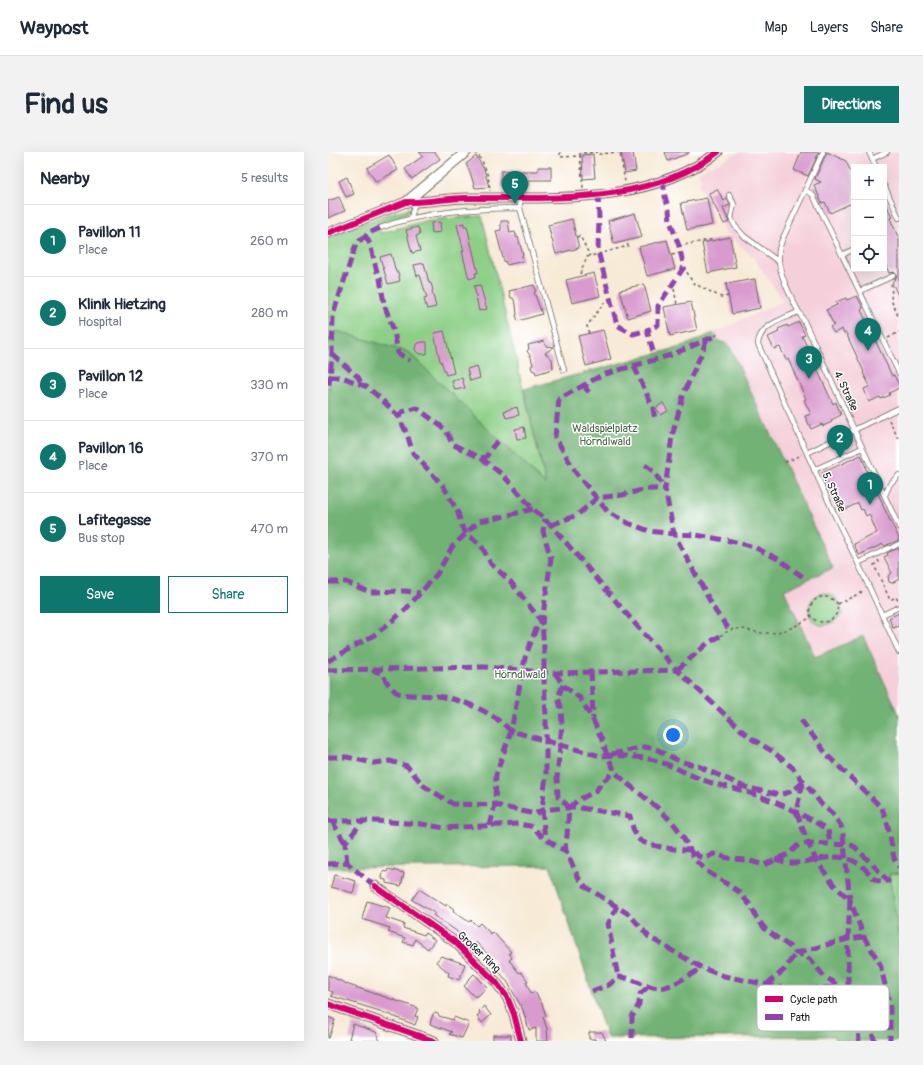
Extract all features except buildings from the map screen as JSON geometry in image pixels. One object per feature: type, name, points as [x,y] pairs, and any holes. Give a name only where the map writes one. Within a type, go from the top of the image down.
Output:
[{"type":"street","points":[[410,202],[466,152]]},
{"type":"street","points":[[328,233],[410,202],[462,198],[582,196],[621,191],[664,181],[688,171],[718,152]]},
{"type":"street","name":"Großer Ring","points":[[375,886],[455,942],[496,982],[506,997],[514,1014],[521,1041]]},
{"type":"street","points":[[328,1004],[434,1041]]},
{"type":"lane","points":[[778,262],[778,254],[782,240],[823,152]]},
{"type":"lane","points":[[869,152],[874,164]]},
{"type":"lane","points":[[872,159],[887,152]]},
{"type":"lane","points":[[805,190],[814,197],[899,373]]},
{"type":"lane","points":[[887,192],[899,218]]},
{"type":"lane","points":[[729,195],[734,204],[731,218],[735,226],[744,236],[778,262]]},
{"type":"lane","points":[[520,198],[520,208],[564,370]]},
{"type":"lane","points":[[410,202],[411,218]]},
{"type":"lane","points":[[380,228],[411,218],[478,209],[520,208]]},
{"type":"lane","points":[[842,255],[851,250]]},
{"type":"lane","name":"4. Straße","points":[[778,262],[798,312],[804,320],[899,527]]},
{"type":"lane","points":[[860,291],[893,276]]},
{"type":"lane","name":"5. Straße","points":[[798,312],[767,328],[760,336],[758,344],[814,470],[899,652]]},
{"type":"lane","points":[[807,453],[899,408]]},
{"type":"lane","points":[[814,470],[862,448]]},
{"type":"lane","points":[[885,495],[890,484],[899,475]]},
{"type":"lane","points":[[858,563],[899,544]]},
{"type":"lane","points":[[882,615],[899,607]]},
{"type":"path","points":[[475,152],[487,173],[490,192]]},
{"type":"path","points":[[560,152],[560,157],[580,156],[580,153],[599,152],[600,154],[620,152],[625,182]]},
{"type":"path","points":[[580,156],[583,188]]},
{"type":"path","points":[[577,237],[580,236],[590,256]]},
{"type":"path","points":[[679,246],[714,239]]},
{"type":"path","points":[[580,274],[586,259],[590,256],[628,246],[627,241]]},
{"type":"path","points":[[672,255],[681,253]]},
{"type":"path","points":[[684,267],[693,283],[721,297],[729,296]]},
{"type":"path","points":[[888,278],[892,287],[891,300],[899,318]]},
{"type":"path","points":[[673,283],[677,305]]},
{"type":"path","points":[[589,334],[587,326],[604,303],[611,300]]},
{"type":"path","points":[[715,336],[718,334],[716,332]]},
{"type":"path","points":[[883,340],[899,332]]},
{"type":"path","points":[[887,414],[899,440]]},
{"type":"path","points":[[785,462],[807,453]]},
{"type":"path","points":[[876,555],[879,562],[874,565],[890,600],[896,597],[899,604]]},
{"type":"path","points":[[838,604],[870,588]]},
{"type":"path","points":[[825,596],[832,598],[838,604],[837,613],[831,621],[823,622],[815,620],[811,617],[811,604],[816,598],[825,596]]},
{"type":"path","points":[[720,636],[729,629],[738,628],[768,633],[781,632],[796,626],[811,617]]},
{"type":"shaded area","points":[[740,152],[899,152],[899,714],[863,636],[815,657],[784,590],[833,568],[730,347],[725,343],[718,341],[713,333],[783,301],[752,256],[725,231],[698,183],[702,181],[698,172]]},
{"type":"green space","points":[[409,208],[407,213],[377,224],[380,233],[429,220],[482,216],[546,485],[408,352],[337,332],[328,342],[328,237],[382,216]]},
{"type":"green space","name":"Hörndlwald","points":[[337,331],[408,352],[546,485],[524,389],[684,346],[713,333],[718,341],[725,343],[730,347],[833,568],[784,590],[815,657],[863,636],[899,714],[899,873],[889,874],[899,938],[899,1041],[835,1041],[834,1036],[607,1038],[550,866],[328,868],[328,342]]},
{"type":"green space","points":[[820,593],[829,594],[836,598],[840,605],[842,614],[831,623],[823,625],[817,624],[813,620],[810,616],[809,610],[810,604]]},
{"type":"green space","points":[[899,873],[899,938],[889,874]]},
{"type":"marked path","points":[[653,351],[647,330],[658,325],[658,306],[684,267],[679,246],[670,221],[669,210],[664,193],[664,181]]},
{"type":"marked path","points":[[598,194],[598,251],[617,325],[633,334],[651,329]]},
{"type":"marked path","points":[[380,228],[366,236],[355,247],[333,315],[330,377],[342,377],[367,387],[399,417],[407,434],[413,453],[444,487],[458,513],[462,527],[467,534],[481,545],[491,564],[510,581],[542,622],[546,716],[546,775],[542,810],[545,839]]},
{"type":"marked path","points":[[365,235],[370,244],[380,278],[384,304],[394,331],[398,353],[410,361]]},
{"type":"marked path","points":[[589,392],[586,389],[586,384],[602,375],[671,355],[715,336]]},
{"type":"marked path","points":[[706,340],[684,393],[672,436],[665,489],[674,534],[716,612],[729,629]]},
{"type":"marked path","points":[[332,354],[358,377],[363,386]]},
{"type":"marked path","points":[[634,366],[653,408],[655,420]]},
{"type":"marked path","points":[[328,376],[330,377],[328,390]]},
{"type":"marked path","points":[[586,384],[559,399],[555,437],[576,473],[608,512],[628,523],[649,531],[696,535],[731,541],[754,547],[780,560],[803,577]]},
{"type":"marked path","points":[[399,417],[402,412],[417,408],[446,430],[452,444],[481,458],[503,475],[533,509],[551,525],[637,626],[677,670],[749,737],[772,751],[793,768],[822,805],[832,813],[841,826],[843,835],[850,900],[864,937],[880,964],[885,985]]},
{"type":"marked path","points":[[481,458],[486,457],[499,440]]},
{"type":"marked path","points":[[645,465],[654,472],[665,489]]},
{"type":"marked path","points":[[551,525],[577,515],[597,498],[622,495],[647,489],[665,489]]},
{"type":"marked path","points":[[328,661],[376,634],[405,610],[437,574],[452,547],[479,521],[533,509]]},
{"type":"marked path","points":[[490,826],[495,805],[496,775],[511,731],[525,658],[537,626],[542,622],[551,559],[543,531],[545,519]]},
{"type":"marked path","points":[[328,582],[346,582],[370,592],[405,591],[420,593]]},
{"type":"marked path","points":[[677,670],[708,643],[720,636]]},
{"type":"marked path","points":[[328,670],[484,667],[555,673],[677,670]]},
{"type":"marked path","points":[[328,757],[347,757],[373,763],[390,761],[407,766],[424,786],[453,804],[495,805],[535,814],[542,810],[581,808],[630,816],[635,833],[641,841],[651,845],[667,848],[683,850],[693,849],[698,856],[706,858],[713,854],[732,859],[747,860],[764,865],[789,854],[797,846],[808,843],[830,844],[828,830],[800,814],[770,800],[745,791],[694,777],[654,760],[630,756],[600,756],[511,731],[486,712],[467,703],[436,696],[396,692],[388,684],[383,674],[372,670]]},
{"type":"marked path","points":[[591,671],[593,718]]},
{"type":"marked path","points":[[555,673],[564,686],[580,698],[593,720],[616,773],[659,809],[674,824],[682,835],[696,861],[708,872],[738,891],[751,906],[756,917],[766,930],[789,946],[796,953],[811,960],[823,975],[837,985]]},
{"type":"marked path","points":[[563,685],[558,697],[561,708],[562,724],[557,778],[558,797],[569,808],[565,843],[566,851]]},
{"type":"marked path","points":[[801,720],[828,756],[882,808],[888,826],[894,858],[899,867]]},
{"type":"marked path","points":[[612,754],[644,747],[651,748],[679,761],[698,766],[745,787],[779,795],[793,791],[804,781]]},
{"type":"marked path","points":[[569,808],[578,800],[596,791],[602,782],[609,777],[613,768]]},
{"type":"marked path","points":[[803,783],[796,811],[808,843],[816,860],[834,885],[850,900],[848,939],[864,937]]},
{"type":"marked path","points":[[328,821],[375,821],[421,824],[445,828],[518,824],[530,826],[540,835],[566,851],[578,877],[586,887],[630,915],[649,937],[702,968],[724,976],[768,985]]},
{"type":"marked path","points":[[332,821],[345,843]]},
{"type":"marked path","points":[[347,863],[345,843],[363,821]]},
{"type":"marked path","points":[[775,859],[793,863],[843,857],[860,865],[874,879],[879,881],[888,881],[855,847],[851,845],[830,844]]},
{"type":"marked path","points":[[328,864],[347,863],[375,886]]},
{"type":"marked path","points":[[617,906],[608,924],[618,977]]},
{"type":"marked path","points":[[766,985],[784,970],[796,953],[848,939],[848,985]]},
{"type":"marked path","points":[[592,991],[609,985],[618,977],[629,979],[645,985],[660,988],[665,987],[676,983],[702,968]]},
{"type":"marked path","points":[[632,1038],[632,1017],[639,1004],[640,994],[649,986]]},
{"type":"marked path","points":[[889,1003],[890,1041]]},
{"type":"marked path","points":[[858,1031],[859,1041]]},
{"type":"marked path","points":[[871,1031],[875,1041]]},
{"type":"cycle path","points":[[328,233],[406,202],[458,198],[564,197],[597,195],[629,190],[660,182],[690,169],[718,152]]},
{"type":"cycle path","points":[[375,886],[455,942],[496,982],[507,997],[514,1014],[521,1041]]},
{"type":"cycle path","points":[[328,1004],[434,1041]]},
{"type":"place","name":"Lafitegasse","points":[[515,204]]},
{"type":"place","name":"Pavillon 16","points":[[868,351]]},
{"type":"place","name":"Pavillon 12","points":[[809,379]]},
{"type":"place","name":"Klinik Hietzing","points":[[840,458]]},
{"type":"place","name":"Pavillon 11","points":[[870,505]]},
{"type":"park label","name":"Waldspielplatz Hörndlwald","points":[[605,434]]}]
